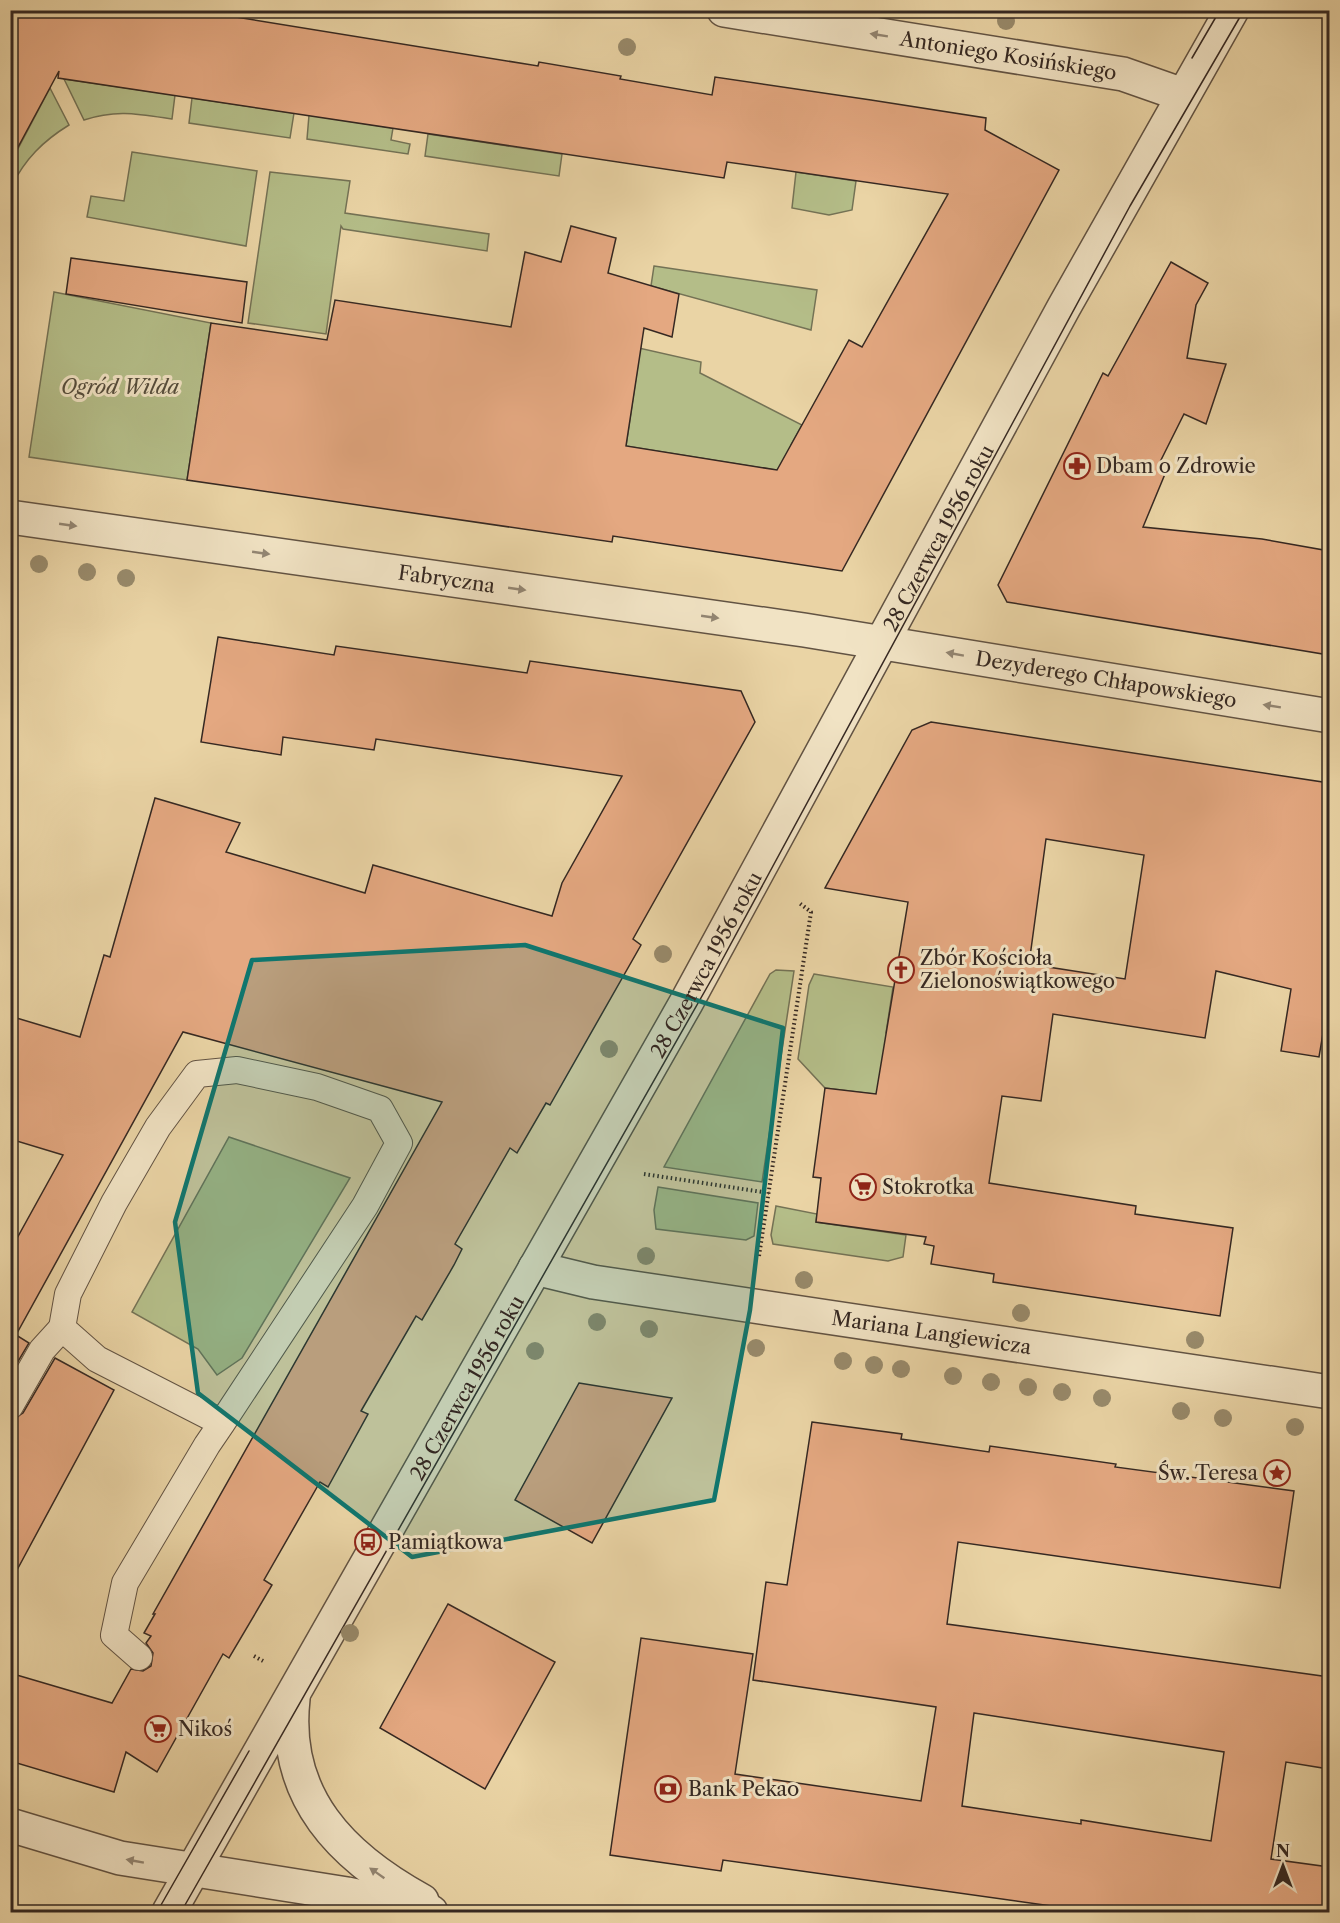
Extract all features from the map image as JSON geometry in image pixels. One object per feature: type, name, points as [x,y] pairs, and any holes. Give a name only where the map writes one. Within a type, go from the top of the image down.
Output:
[{"type":"street","name":"Antoniego Kosińskiego","points":[[724,10],[1123,74],[1183,95]]},
{"type":"street","name":"28 Czerwca 1956 roku","points":[[169,1912],[692,993],[884,643],[1064,307],[1232,10]]},
{"type":"street","name":"Fabryczna","points":[[10,517],[884,643]]},
{"type":"street","name":"Dezyderego Chłapowskiego","points":[[884,643],[1329,716]]},
{"type":"street","name":"Mariana Langiewicza","points":[[536,1268],[593,1282],[1329,1392]]},
{"type":"street","points":[[294,1695],[291,1743],[296,1769],[311,1803],[334,1835],[360,1861],[420,1900],[446,1912]]},
{"type":"street","points":[[10,1825],[120,1858],[347,1894],[431,1912]]},
{"type":"lane","points":[[10,1406],[42,1350],[62,1328],[68,1294],[114,1203],[158,1127],[197,1074],[237,1070],[317,1087],[380,1109],[399,1143],[364,1206],[222,1423],[125,1583],[114,1635],[139,1657]]},
{"type":"lane","points":[[62,1328],[97,1359],[222,1423]]},
{"type":"path","points":[[759,1256],[812,912],[798,902]]},
{"type":"path","points":[[645,1174],[769,1193]]},
{"type":"path","points":[[684,1912],[685,1906]]},
{"type":"highlighted area","points":[[525,945],[783,1028],[750,1310],[714,1500],[412,1557],[198,1393],[175,1222],[252,960]]},
{"type":"green space","points":[[64,79],[175,95],[172,119],[138,114],[117,114],[84,120]]},
{"type":"green space","points":[[50,88],[69,125],[36,151],[22,168],[11,187],[11,162]]},
{"type":"green space","points":[[192,98],[294,113],[290,138],[189,123]]},
{"type":"green space","points":[[309,115],[393,128],[391,140],[410,144],[408,154],[307,139]]},
{"type":"green space","points":[[428,134],[562,154],[559,176],[425,156]]},
{"type":"green space","points":[[132,152],[257,171],[246,246],[87,217],[91,196],[124,201]]},
{"type":"green space","points":[[270,172],[350,181],[345,213],[489,234],[487,251],[343,229],[341,226],[326,334],[248,323]]},
{"type":"green space","points":[[796,172],[856,181],[852,210],[829,215],[792,208]]},
{"type":"green space","points":[[654,266],[817,290],[811,330],[651,286]]},
{"type":"green space","name":"Ogród Wilda","points":[[54,292],[211,323],[187,480],[29,457]]},
{"type":"green space","points":[[546,327],[701,362],[700,373],[802,425],[791,445],[794,473],[626,446],[638,364]]},
{"type":"green space","points":[[776,970],[794,971],[762,1182],[664,1167],[770,974]]},
{"type":"green space","points":[[814,974],[893,987],[886,1033],[909,1037],[898,1097],[825,1088],[798,1059],[809,985]]},
{"type":"green space","points":[[229,1137],[350,1178],[242,1358],[217,1375],[198,1349],[132,1312]]},
{"type":"green space","points":[[658,1187],[758,1203],[754,1236],[746,1240],[656,1229],[654,1210]]},
{"type":"green space","points":[[776,1206],[817,1214],[816,1222],[906,1235],[903,1257],[888,1261],[773,1244],[771,1235]]},
{"type":"building","points":[[10,10],[193,10],[538,66],[539,62],[712,95],[715,77],[871,100],[986,118],[985,130],[1059,170],[842,571],[613,536],[612,542],[187,480],[211,323],[327,340],[335,300],[511,327],[525,252],[561,262],[571,226],[616,238],[608,273],[679,294],[672,337],[644,328],[626,446],[777,470],[849,340],[862,347],[948,194],[727,162],[724,178],[58,78],[59,71],[10,162]]},
{"type":"building","points":[[71,258],[247,282],[242,323],[66,294]]},
{"type":"building","points":[[1171,262],[1208,283],[1196,305],[1187,358],[1226,364],[1206,424],[1184,414],[1160,462],[1165,474],[1143,527],[1262,539],[1329,551],[1329,655],[1007,602],[998,585],[1103,373],[1108,376]]},
{"type":"building","points":[[218,637],[334,655],[336,646],[527,673],[530,661],[741,691],[755,722],[633,939],[641,945],[550,1105],[546,1103],[517,1153],[510,1148],[455,1244],[462,1249],[454,1265],[422,1320],[416,1316],[361,1411],[368,1414],[328,1487],[320,1482],[264,1580],[272,1585],[229,1658],[223,1654],[157,1772],[126,1752],[114,1792],[10,1761],[10,1673],[112,1703],[131,1669],[143,1671],[151,1666],[153,1653],[146,1643],[151,1636],[144,1633],[155,1614],[153,1614],[442,1102],[183,1032],[16,1335],[29,1343],[10,1375],[10,1251],[63,1155],[10,1139],[10,1016],[80,1037],[104,955],[110,957],[155,798],[240,823],[226,852],[365,893],[373,865],[552,916],[562,883],[622,776],[376,739],[374,750],[283,737],[281,755],[201,742]]},
{"type":"building","points":[[931,722],[1329,783],[1329,998],[1319,1057],[1281,1051],[1291,989],[1216,971],[1205,1038],[1053,1014],[1041,1101],[1002,1096],[989,1183],[1136,1206],[1135,1214],[1233,1228],[1220,1316],[993,1282],[994,1274],[931,1264],[934,1246],[924,1244],[926,1237],[816,1222],[821,1178],[813,1177],[825,1088],[876,1094],[908,902],[825,888],[912,730]],"holes":[[[1046,839],[1144,855],[1125,979],[1029,964]]]},
{"type":"building","points":[[55,1358],[114,1390],[10,1583],[10,1421],[23,1413]]},
{"type":"building","points":[[579,1383],[672,1398],[592,1543],[515,1500]]},
{"type":"building","points":[[812,1422],[902,1434],[901,1439],[989,1452],[990,1446],[1116,1464],[1115,1467],[1294,1491],[1280,1588],[958,1542],[947,1624],[1329,1677],[1329,1769],[1286,1762],[1271,1859],[1329,1867],[1329,1912],[1094,1912],[723,1860],[721,1871],[610,1855],[641,1638],[753,1654],[735,1774],[921,1801],[936,1707],[753,1680],[766,1582],[787,1585]],"holes":[[[974,1713],[1224,1752],[1211,1841],[1081,1820],[1081,1824],[962,1806]]]},
{"type":"building","points":[[448,1604],[555,1662],[485,1789],[380,1728]]},
{"type":"tram line","points":[[1192,58],[1220,10]]},
{"type":"tram line","points":[[181,1912],[714,975],[1130,206],[1244,10]]},
{"type":"tram line","points":[[157,1912],[249,1751]]},
{"type":"place","name":"Dbam o Zdrowie","points":[[1077,466]]},
{"type":"place","name":"Zbór Kościoła Zielonoświątkowego","points":[[901,970]]},
{"type":"place","name":"Stokrotka","points":[[863,1187]]},
{"type":"place","name":"Św. Teresa","points":[[1277,1473]]},
{"type":"place","name":"Pamiątkowa","points":[[368,1542]]},
{"type":"place","name":"Nikoś","points":[[158,1729]]},
{"type":"place","name":"Bank Pekao","points":[[668,1789]]}]
